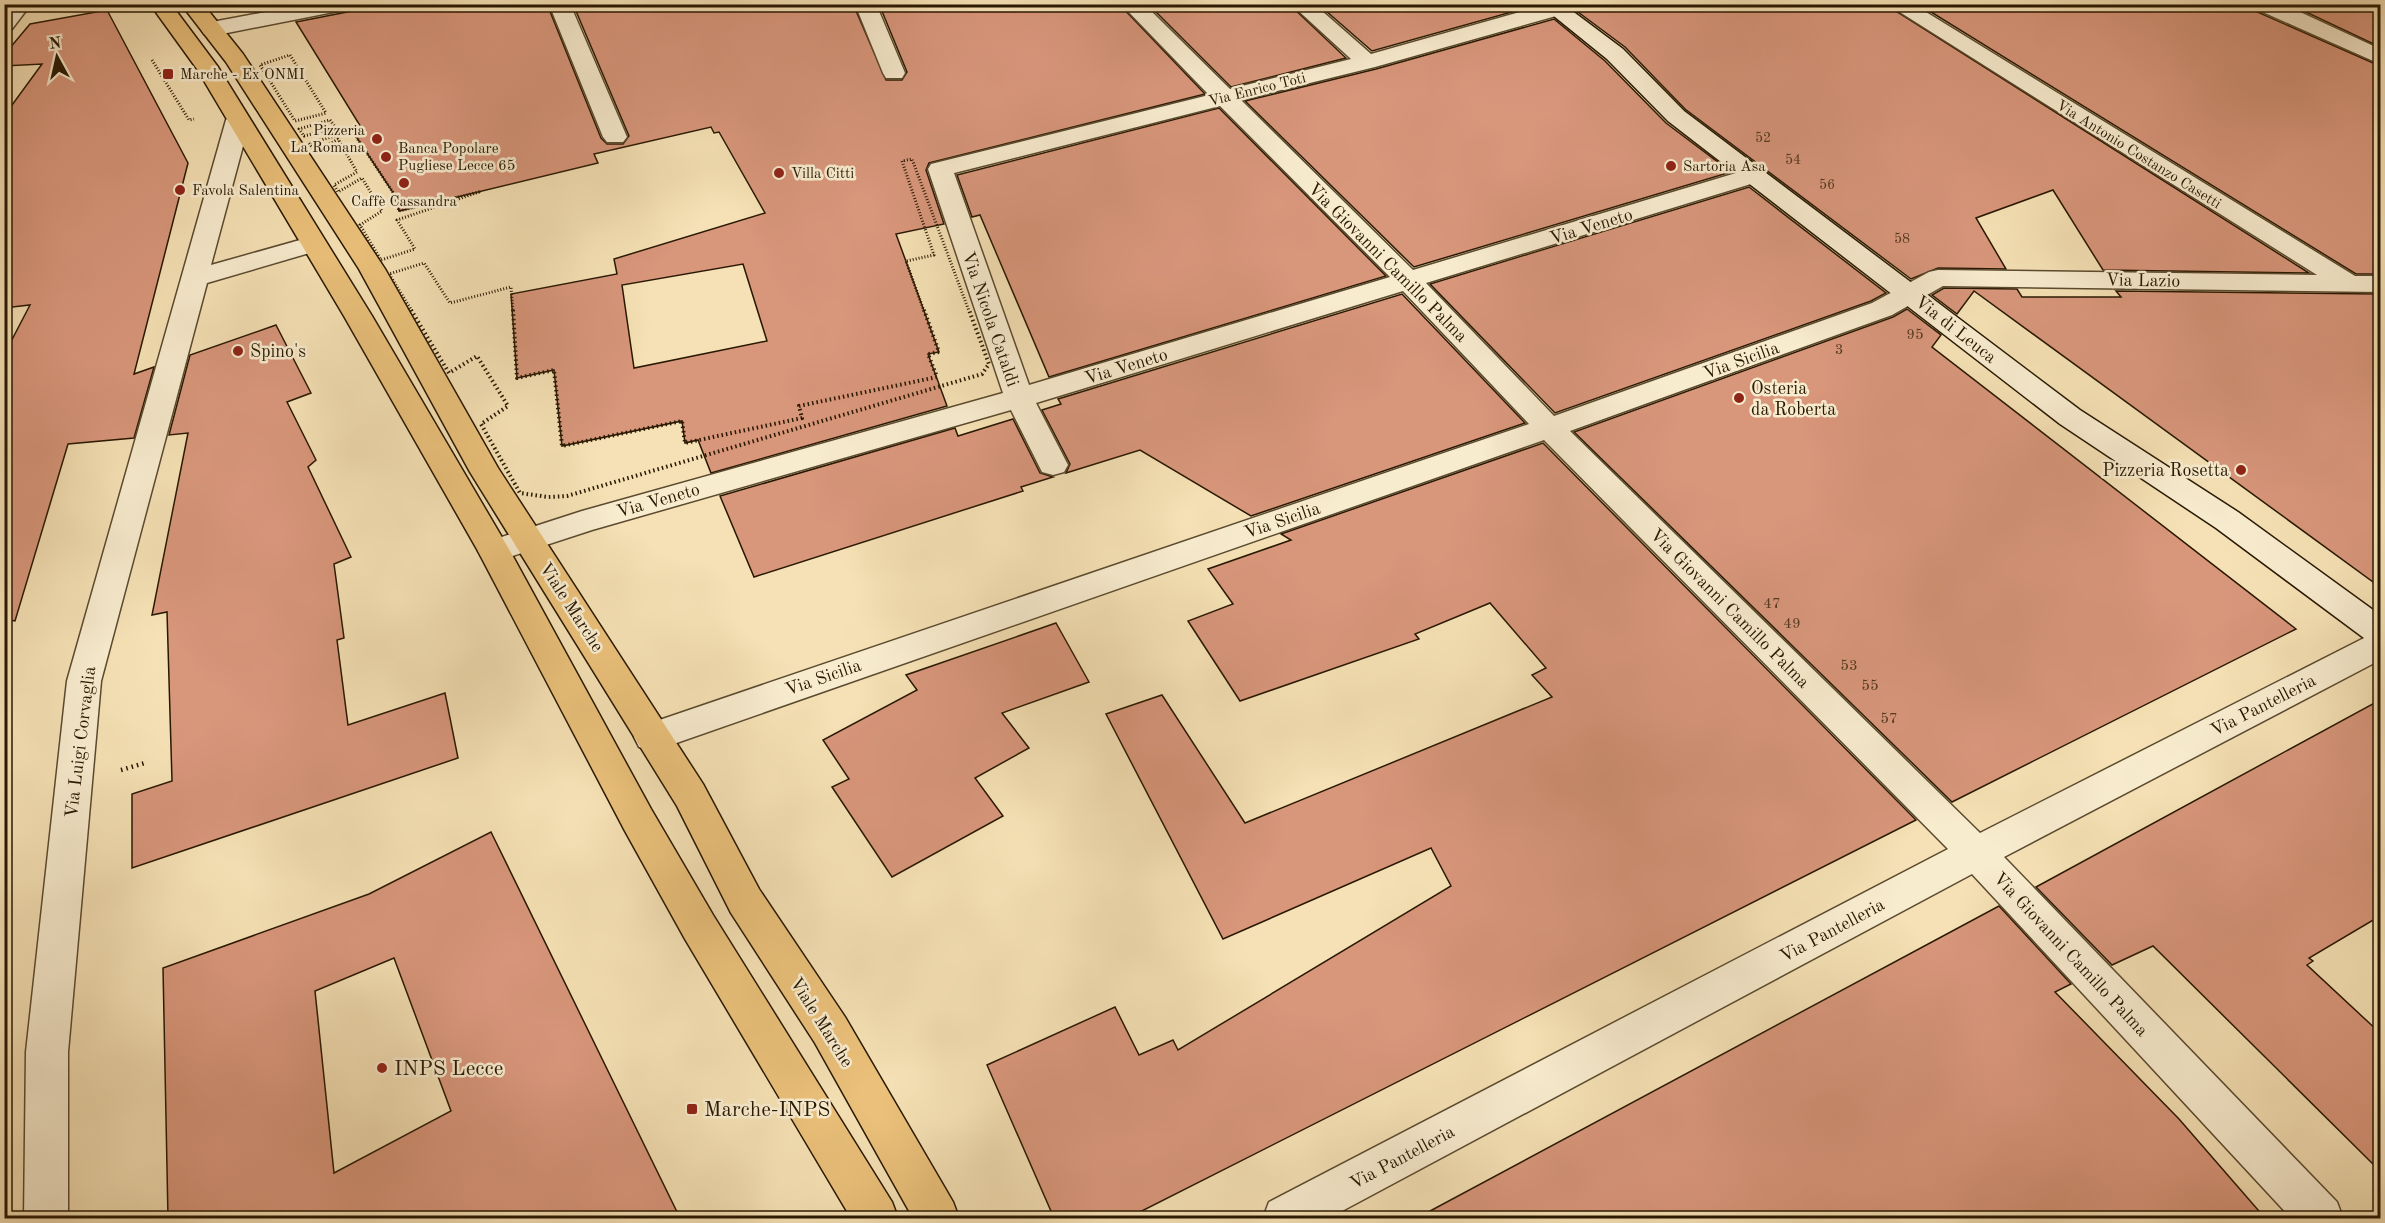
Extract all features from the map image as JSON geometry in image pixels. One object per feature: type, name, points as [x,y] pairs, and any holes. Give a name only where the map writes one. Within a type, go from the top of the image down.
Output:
[{"type":"main road","points":[[160,4],[186,36],[314,244],[494,551],[643,830],[876,1218]]},
{"type":"main road","name":"Viale Marche","points":[[191,4],[212,29],[270,111],[372,269],[485,472],[583,622],[652,737],[690,795],[745,902],[830,1030],[938,1218]]},
{"type":"street","points":[[4,24],[21,4]]},
{"type":"street","points":[[212,29],[344,4]]},
{"type":"street","points":[[559,4],[615,137]]},
{"type":"street","points":[[865,4],[894,73]]},
{"type":"street","name":"Via Giovanni Camillo Palma","points":[[1131,4],[1408,281],[1549,428],[1976,853],[2322,1218]]},
{"type":"street","points":[[1301,4],[1367,62]]},
{"type":"street","name":"Via Antonio Costanzo Casetti","points":[[1897,4],[2380,303]]},
{"type":"street","points":[[2264,4],[2380,57]]},
{"type":"street","name":"Via Enrico Toti","points":[[940,169],[1367,62],[1559,6]]},
{"type":"street","name":"Via di Leuca","points":[[1559,6],[1615,54],[1676,116],[2070,417],[2227,520],[2380,632]]},
{"type":"street","name":"Via Luigi Corvaglia","points":[[46,1218],[46,1052],[84,681],[238,120]]},
{"type":"street","name":"Via Nicola Cataldi","points":[[940,169],[1018,398],[1053,465]]},
{"type":"street","name":"Via Veneto","points":[[494,551],[582,522],[1018,398],[1755,175]]},
{"type":"street","points":[[194,278],[314,244]]},
{"type":"street","name":"Via Lazio","points":[[1908,292],[1938,278],[2380,284]]},
{"type":"street","name":"Via Sicilia","points":[[652,737],[1549,428],[1882,309],[1908,292]]},
{"type":"street","name":"Via Pantelleria","points":[[1285,1218],[1976,853],[2380,645]]},
{"type":"path","points":[[362,129],[364,132],[355,135],[394,195],[399,211],[479,192],[397,220],[415,249],[381,260],[360,225],[382,211],[362,178],[338,192],[334,185],[357,172],[338,140],[316,152],[309,143],[362,129]]},
{"type":"path","points":[[912,159],[989,364],[982,374],[567,496],[528,496],[520,493],[481,424],[508,406],[477,356],[449,373],[389,274],[424,263],[450,303],[511,287],[517,378],[554,370],[562,446],[682,421],[685,443],[802,418],[799,406],[937,377],[928,354],[939,352],[906,261],[934,255],[902,161],[912,159]]},
{"type":"building","points":[[356,4],[547,4],[601,138],[607,144],[623,144],[629,136],[573,4],[853,4],[886,80],[902,80],[907,72],[879,4],[1119,4],[1205,94],[929,163],[926,170],[944,224],[896,234],[939,352],[928,354],[947,406],[711,473],[698,440],[685,443],[682,421],[562,446],[554,370],[517,378],[511,294],[617,274],[614,259],[765,213],[719,132],[714,133],[711,127],[594,154],[598,163],[399,211],[394,194],[355,135],[364,132],[296,22],[352,11]],"holes":[[[743,264],[767,341],[634,368],[622,285]]]},
{"type":"building","points":[[1148,4],[1289,4],[1346,58],[1231,87]]},
{"type":"building","points":[[1318,4],[1537,4],[1537,5],[1372,51]]},
{"type":"building","points":[[1585,4],[1885,4],[2309,273],[2103,270],[2053,190],[1976,218],[2006,269],[1938,268],[1911,279],[1685,109],[1625,47],[1578,12],[1583,10]]},
{"type":"building","points":[[1918,4],[2252,4],[2255,11],[2380,66],[2380,274],[2356,274]]},
{"type":"building","points":[[2289,4],[2380,4],[2380,47]]},
{"type":"building","points":[[107,10],[188,163],[134,374],[154,367],[134,438],[68,444],[15,621],[4,619],[4,355],[30,305],[4,308],[4,116],[42,64],[4,66],[4,55],[30,24]]},
{"type":"building","points":[[1554,19],[1605,61],[1666,123],[1731,172],[1414,267],[1245,101],[1376,69]]},
{"type":"building","points":[[1219,108],[1386,276],[1049,377],[980,215],[972,217],[957,175]]},
{"type":"building","points":[[1749,187],[1886,293],[1871,301],[1555,413],[1430,284]]},
{"type":"building","points":[[1944,288],[2017,289],[2022,297],[2121,297],[2116,291],[2380,294],[2380,587],[1974,291],[1957,314],[1932,295]]},
{"type":"building","points":[[1402,294],[1525,423],[1251,516],[1140,450],[1066,473],[1070,464],[1042,410],[1061,404],[1058,399]]},
{"type":"building","points":[[1907,309],[1941,335],[1932,347],[2296,629],[1952,802],[1574,432],[1893,317]]},
{"type":"building","points":[[276,325],[311,393],[287,402],[316,460],[308,467],[351,557],[334,564],[344,638],[337,640],[348,725],[445,693],[458,758],[132,868],[132,794],[172,781],[167,612],[152,615],[188,433],[169,435],[190,355]]},
{"type":"building","points":[[1013,419],[1040,473],[1053,477],[1021,487],[1023,491],[754,577],[720,496],[955,428],[958,436]]},
{"type":"building","points":[[1543,443],[1916,820],[1128,1218],[1054,1218],[987,1065],[1115,1007],[1139,1055],[1173,1040],[1178,1050],[1451,886],[1431,848],[1223,939],[1106,714],[1162,695],[1245,823],[1552,697],[1532,675],[1546,668],[1490,603],[1415,634],[1419,639],[1240,701],[1188,621],[1233,604],[1208,569],[1291,540],[1281,534]]},
{"type":"building","points":[[1056,623],[1089,682],[1002,713],[1029,748],[975,778],[1003,816],[892,877],[832,787],[849,779],[823,740],[917,690],[906,675]]},
{"type":"building","points":[[2380,700],[2380,916],[2309,958],[2313,961],[2307,965],[2380,1033],[2380,1171],[2153,946],[2112,965],[2036,887]]},
{"type":"building","points":[[491,832],[680,1218],[168,1218],[163,968],[369,894]],"holes":[[[394,958],[451,1111],[334,1173],[315,991]]]},
{"type":"building","points":[[1999,906],[2071,984],[2055,992],[2179,1119],[2265,1218],[1417,1218]]},
{"type":"place","name":"Marche - Ex ONMI","points":[[168,74]]},
{"type":"place","name":"Pizzeria La Romana","points":[[377,139]]},
{"type":"place","name":"Banca Popolare Pugliese Lecce 65","points":[[386,157]]},
{"type":"place","name":"Sartoria Asa","points":[[1671,166]]},
{"type":"place","name":"Villa Citti","points":[[779,173]]},
{"type":"place","name":"Caffè Cassandra","points":[[404,183]]},
{"type":"place","name":"Favola Salentina","points":[[180,190]]},
{"type":"place","name":"Spino's","points":[[238,351]]},
{"type":"place","name":"Osteria da Roberta","points":[[1739,398]]},
{"type":"place","name":"Pizzeria Rosetta","points":[[2241,470]]},
{"type":"place","name":"INPS Lecce","points":[[382,1068]]},
{"type":"place","name":"Marche-INPS","points":[[692,1109]]}]
